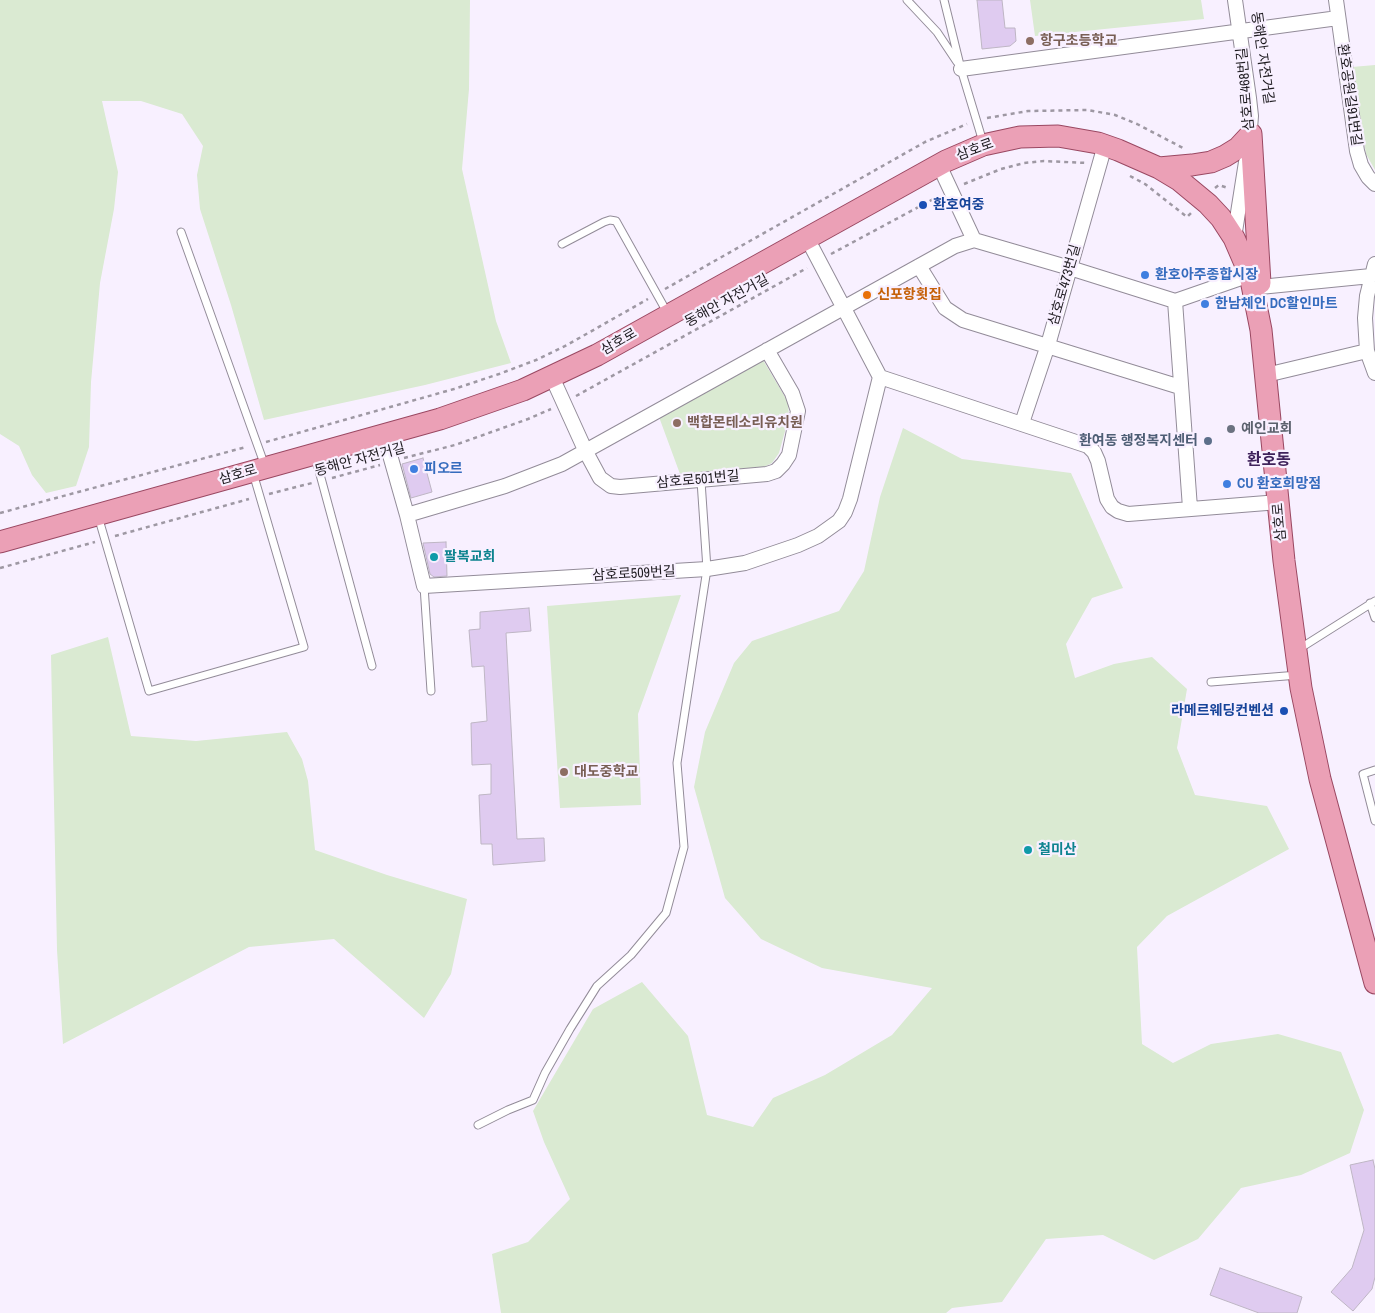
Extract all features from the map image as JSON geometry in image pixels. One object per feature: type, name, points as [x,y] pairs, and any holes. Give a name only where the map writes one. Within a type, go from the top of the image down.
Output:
[{"type":"main road","points":[[1159,168],[1192,165],[1225,156],[1238,148],[1250,134]]},
{"type":"main road","name":"삼호로","points":[[1250,134],[1255,281],[1284,562],[1298,674],[1308,730],[1320,780],[1375,981]]},
{"type":"main road","name":"삼호로","points":[[0,542],[482,405],[552,377],[597,355],[939,165],[983,145],[1003,140],[1038,136],[1077,139],[1102,155],[1140,158],[1159,168],[1179,180],[1208,204],[1221,218],[1234,238],[1255,281]]},
{"type":"street","name":"삼호로468번길","points":[[1234,238],[1250,134],[1249,98],[1235,0]]},
{"type":"street","name":"환호공원길91번길","points":[[1336,0],[1357,150],[1361,165],[1375,184]]},
{"type":"street","points":[[960,69],[1338,18]]},
{"type":"street","name":"삼호로473번길","points":[[1022,423],[1048,345],[1102,155]]},
{"type":"street","points":[[939,165],[974,240]]},
{"type":"street","points":[[807,238],[880,377],[1088,446],[1094,452],[1098,461],[1107,499],[1118,512],[1128,514],[1278,502]]},
{"type":"street","points":[[407,515],[505,486],[546,471],[586,452],[844,306],[955,246],[974,240],[1174,301],[1255,281],[1373,270],[1365,318],[1367,351],[1375,373]]},
{"type":"street","points":[[919,266],[945,308],[963,320],[1180,387]]},
{"type":"street","points":[[1174,301],[1190,508]]},
{"type":"street","name":"삼호로501번길","points":[[552,377],[600,478],[611,486],[701,481],[767,474],[776,471],[784,464],[789,455],[798,412],[792,393],[767,350]]},
{"type":"street","points":[[1266,375],[1367,351]]},
{"type":"street","name":"삼호로509번길","points":[[424,586],[707,570],[745,562],[798,545],[818,536],[839,521],[846,512],[880,377]]},
{"type":"street","points":[[384,434],[407,515],[424,586]]},
{"type":"lane","points":[[907,0],[921,12],[949,47],[960,69]]},
{"type":"lane","points":[[944,0],[960,69],[983,145]]},
{"type":"lane","points":[[562,244],[604,222],[616,221],[668,314]]},
{"type":"lane","points":[[98,515],[149,691],[304,647],[260,496],[257,444],[181,232]]},
{"type":"lane","points":[[314,453],[372,666]]},
{"type":"lane","points":[[478,1125],[533,1100],[545,1073],[570,1028],[597,986],[631,956],[666,913],[684,847],[678,763],[707,570],[701,481]]},
{"type":"lane","points":[[424,586],[431,691]]},
{"type":"lane","points":[[1295,652],[1373,602],[1375,618]]},
{"type":"lane","points":[[1211,682],[1298,674]]},
{"type":"lane","points":[[1375,770],[1363,774],[1375,821]]},
{"type":"path","points":[[0,513],[454,389],[536,360],[567,345],[953,128],[1001,115],[1028,111],[1088,110],[1115,115],[1189,150]]},
{"type":"path","name":"동해안 자전거길","points":[[0,568],[260,496],[392,462],[474,438],[528,419],[564,403],[951,190],[1001,168],[1024,163],[1069,161],[1102,155],[1124,173],[1145,184],[1187,217],[1193,210]]},
{"type":"path","points":[[1212,191],[1219,185],[1241,193]]},
{"type":"green space","points":[[0,0],[470,0],[469,89],[462,169],[496,321],[511,363],[425,385],[264,420],[231,305],[200,209],[197,175],[203,146],[182,114],[141,101],[102,101],[118,172],[114,209],[100,283],[91,382],[89,447],[76,486],[46,493],[32,475],[19,446],[0,434]]},
{"type":"green space","points":[[1030,0],[1201,0],[1204,19],[1035,36]]},
{"type":"green space","points":[[1375,65],[1375,170],[1366,154],[1352,67]]},
{"type":"green space","points":[[763,360],[788,402],[789,417],[779,453],[772,463],[764,467],[680,474],[659,417]]},
{"type":"green space","points":[[903,428],[962,459],[1071,473],[1123,588],[1092,598],[1066,644],[1075,678],[1114,664],[1152,657],[1187,689],[1177,748],[1195,795],[1267,806],[1289,849],[1167,916],[1137,947],[1142,1044],[1173,1063],[1211,1044],[1278,1034],[1341,1052],[1364,1110],[1350,1153],[1301,1175],[1241,1188],[1198,1239],[1154,1260],[1103,1235],[1046,1239],[1002,1302],[952,1308],[946,1313],[501,1313],[492,1254],[528,1242],[570,1199],[544,1142],[533,1111],[593,1009],[642,982],[688,1036],[707,1115],[753,1127],[773,1098],[825,1075],[892,1035],[932,988],[822,968],[761,939],[725,898],[694,787],[705,732],[734,663],[752,641],[839,611],[864,571],[880,497]]},
{"type":"green space","points":[[681,595],[638,714],[641,805],[560,808],[547,606]]},
{"type":"green space","points":[[108,637],[131,736],[196,741],[287,732],[302,759],[308,781],[315,850],[387,875],[467,899],[451,974],[424,1018],[334,939],[249,947],[63,1044],[57,950],[51,655]]},
{"type":"building","points":[[977,0],[1002,0],[1005,28],[1015,28],[1016,41],[1010,46],[982,49]]},
{"type":"building","points":[[423,458],[432,492],[411,498],[402,464]]},
{"type":"building","name":"팔복교회","points":[[446,542],[447,576],[434,577],[430,574],[423,543]]},
{"type":"building","points":[[529,608],[531,631],[506,633],[517,839],[544,838],[545,861],[493,865],[492,844],[481,844],[479,795],[491,794],[491,764],[472,765],[471,723],[487,721],[484,666],[472,667],[469,630],[480,629],[480,612]]},
{"type":"building","points":[[1373,1160],[1375,1169],[1375,1277],[1372,1289],[1353,1311],[1331,1292],[1352,1268],[1364,1230],[1350,1165]]},
{"type":"building","points":[[1220,1268],[1302,1297],[1297,1313],[1259,1313],[1210,1295]]},
{"type":"place","name":"항구초등학교","points":[[1030,41]]},
{"type":"place","name":"환호여중","points":[[923,205]]},
{"type":"place","name":"환호아주종합시장","points":[[1145,275]]},
{"type":"place","name":"신포항횟집","points":[[867,295]]},
{"type":"place","name":"한남체인 DC할인마트","points":[[1205,304]]},
{"type":"place","name":"백합몬테소리유치원","points":[[677,423]]},
{"type":"place","name":"예인교회","points":[[1231,429]]},
{"type":"place","name":"환여동 행정복지센터","points":[[1208,441]]},
{"type":"place","name":"피오르","points":[[414,469]]},
{"type":"place","name":"CU 환호희망점","points":[[1227,484]]},
{"type":"place","name":"팔복교회","points":[[434,557]]},
{"type":"place","name":"라메르웨딩컨벤션","points":[[1284,711]]},
{"type":"place","name":"대도중학교","points":[[564,772]]},
{"type":"place","name":"철미산","points":[[1028,850]]},
{"type":"district","name":"환호동","points":[[1269,461]]}]
